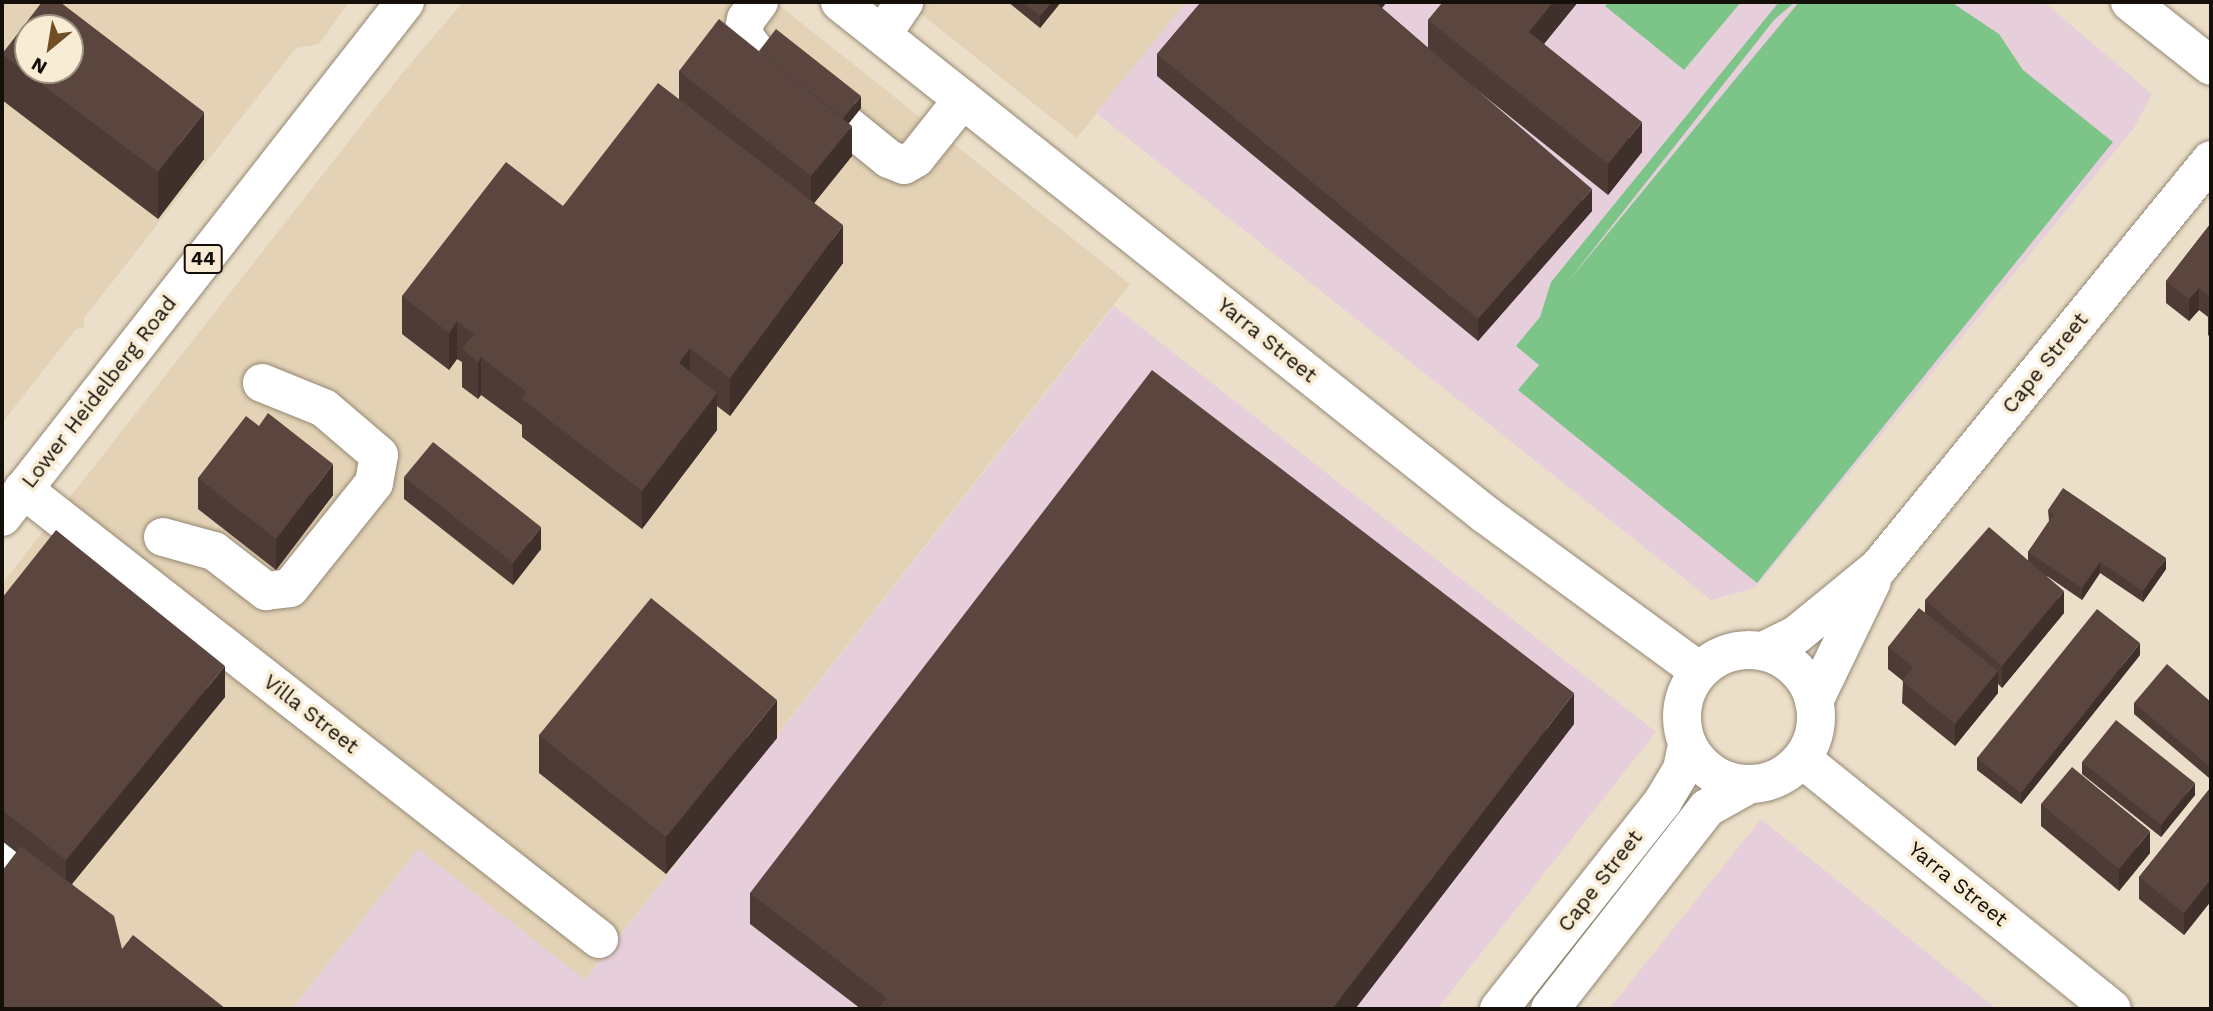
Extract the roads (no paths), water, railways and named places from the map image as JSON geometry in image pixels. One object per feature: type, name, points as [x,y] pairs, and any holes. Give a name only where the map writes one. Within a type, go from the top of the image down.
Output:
[{"type":"main road","name":"Lower Heidelberg Road","points":[[12,503],[405,2]]},
{"type":"main road","points":[[759,2],[746,19],[743,35],[762,58]]},
{"type":"main road","name":"Yarra Street","points":[[840,2],[1486,515],[1699,671]]},
{"type":"main road","points":[[882,35],[904,2]]},
{"type":"main road","points":[[2130,2],[2211,66]]},
{"type":"main road","points":[[847,125],[889,159],[910,163],[963,99]]},
{"type":"main road","name":"Cape Street","points":[[1763,651],[1797,635],[1879,567],[2211,160]]},
{"type":"main road","points":[[163,537],[214,551],[266,591],[290,588],[374,483],[379,455],[324,408],[262,383]]},
{"type":"main road","name":"Villa Street","points":[[12,503],[599,939]]},
{"type":"main road","name":"Cape Street","points":[[1814,701],[1879,567]]},
{"type":"main road","points":[[1763,651],[1795,668],[1814,701],[1813,740],[1802,759],[1769,782],[1748,785],[1712,773],[1687,745],[1682,706],[1699,671],[1728,653],[1763,651]]},
{"type":"main road","name":"Cape Street","points":[[1499,1009],[1663,801],[1682,769],[1687,745]]},
{"type":"main road","name":"Yarra Street","points":[[1802,759],[2112,1009]]},
{"type":"main road","name":"Cape Street","points":[[1550,1009],[1707,808],[1748,785]]},
{"type":"main road","points":[[2,862],[73,917]]}]
